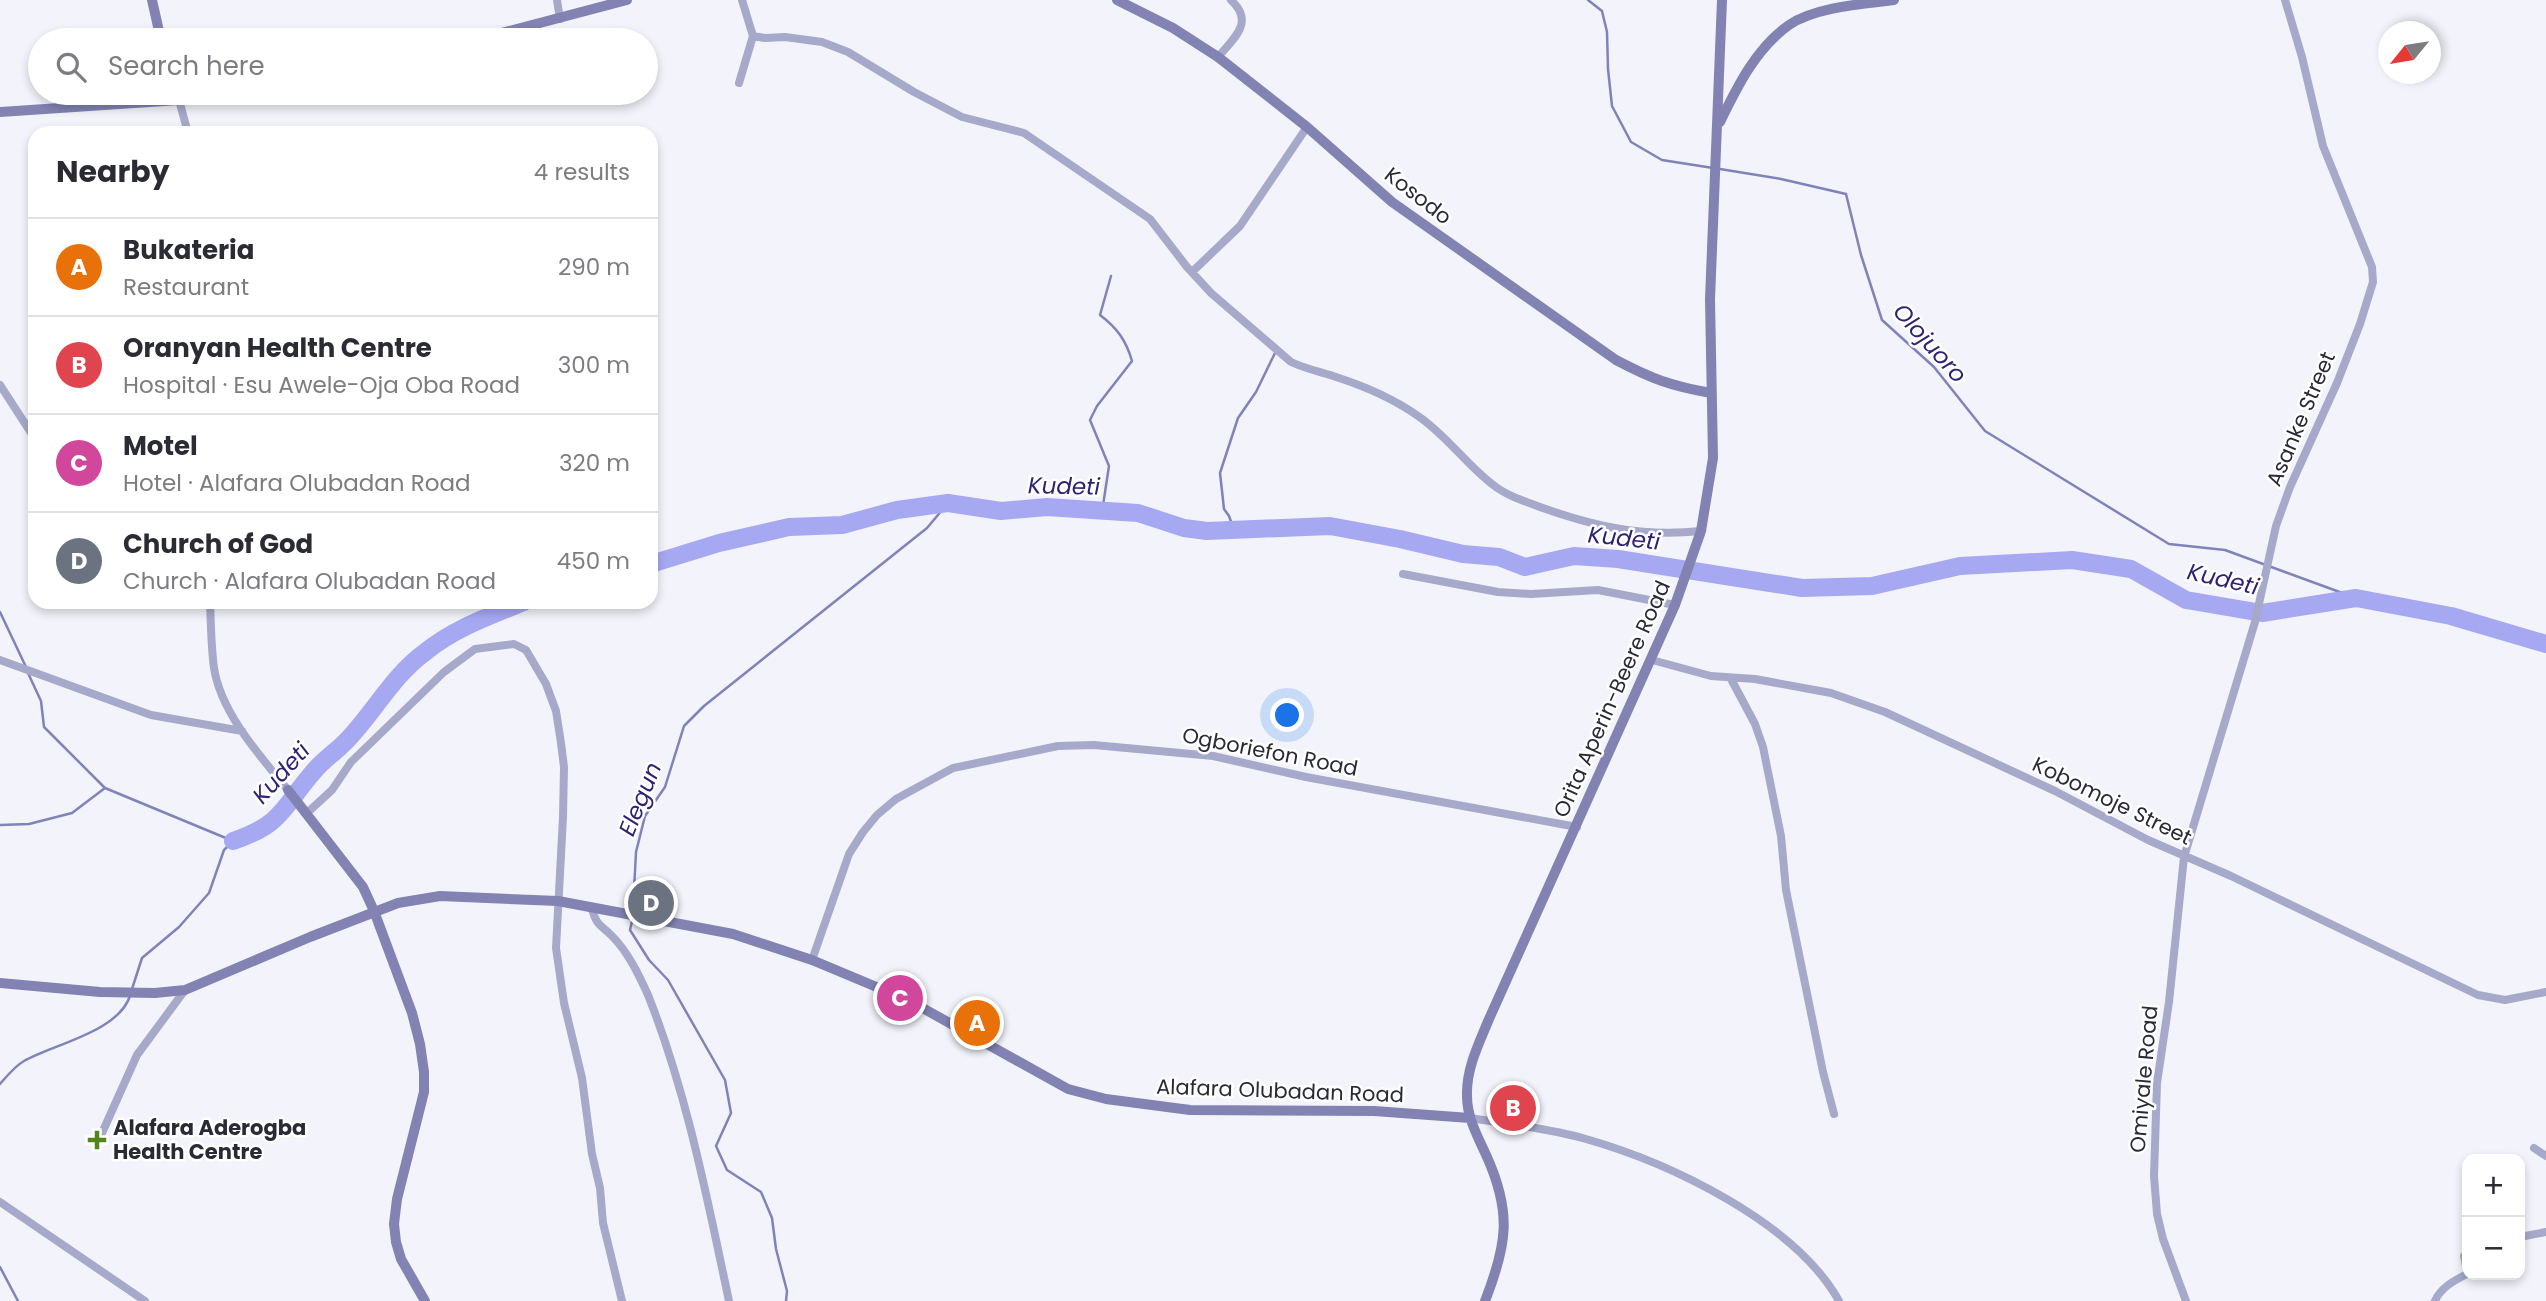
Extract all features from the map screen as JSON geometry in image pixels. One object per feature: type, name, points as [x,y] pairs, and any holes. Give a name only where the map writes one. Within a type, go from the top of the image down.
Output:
[{"type":"main road","points":[[152,0],[158,28]]},
{"type":"main road","points":[[524,28],[627,0]]},
{"type":"main road","name":"Kosodo","points":[[1117,0],[1173,28],[1218,57],[1307,127],[1392,202],[1616,360],[1645,376],[1673,386],[1711,393]]},
{"type":"main road","name":"Orita Aperin-Beere Road","points":[[1485,1301],[1501,1255],[1504,1213],[1500,1191],[1470,1118],[1466,1093],[1476,1051],[1652,660],[1684,583],[1701,531],[1713,458],[1710,299],[1722,0]]},
{"type":"main road","points":[[1718,128],[1737,87],[1754,61],[1772,40],[1790,25],[1837,4],[1894,0]]},
{"type":"main road","points":[[0,112],[77,105]]},
{"type":"main road","points":[[288,790],[363,887],[412,1013],[424,1072],[424,1092],[397,1199],[394,1224],[401,1259],[425,1301]]},
{"type":"main road","name":"Alafara Olubadan Road","points":[[0,983],[100,992],[155,993],[185,990],[374,911],[421,898],[440,896],[558,901],[733,934],[812,960],[911,1001],[1069,1089],[1106,1099],[1190,1110],[1340,1110],[1470,1118]]},
{"type":"street","points":[[557,0],[560,19]]},
{"type":"street","points":[[739,83],[752,36],[742,0]]},
{"type":"street","points":[[1218,57],[1242,26],[1242,15],[1231,0]]},
{"type":"street","name":"Asanke Street","points":[[2184,857],[2255,622],[2276,526],[2290,487],[2337,383],[2373,282],[2372,267],[2323,146],[2285,0]]},
{"type":"street","points":[[752,36],[822,42],[848,52],[962,117],[1024,133],[1150,219],[1192,272],[1228,310],[1291,362],[1337,377],[1386,398],[1416,415],[1435,429],[1474,470],[1495,487],[1519,499],[1584,523],[1633,533],[1666,535],[1701,531]]},
{"type":"street","points":[[179,105],[185,126]]},
{"type":"street","points":[[1192,272],[1240,226],[1307,127]]},
{"type":"street","points":[[0,385],[28,428]]},
{"type":"street","points":[[1403,574],[1497,592],[1531,594],[1598,590],[1675,606]]},
{"type":"street","points":[[211,609],[215,671],[222,692],[242,731],[288,790]]},
{"type":"street","points":[[304,809],[332,790],[351,762],[444,672],[475,649],[514,644],[526,650],[545,684],[555,710],[561,743],[564,817],[556,948],[562,989],[582,1078],[603,1223],[622,1301]]},
{"type":"street","points":[[0,660],[152,715],[242,731]]},
{"type":"street","name":"Kobomoje Street","points":[[1652,660],[1680,669],[1731,679],[1755,679],[1821,691],[1885,712],[2478,995],[2505,1000],[2546,992]]},
{"type":"street","points":[[1731,679],[1755,724],[1763,747],[1781,836],[1786,890],[1834,1114]]},
{"type":"street","name":"Ogboriefon Road","points":[[812,960],[849,854],[877,815],[896,799],[953,768],[1058,747],[1094,745],[1213,756],[1306,777],[1577,827]]},
{"type":"street","name":"Omiyale Road","points":[[2184,857],[2169,1002],[2157,1083],[2154,1176],[2157,1214],[2163,1239],[2186,1301]]},
{"type":"street","points":[[591,907],[596,922],[601,929],[611,934],[637,972],[664,1040],[693,1137],[729,1301]]},
{"type":"street","points":[[102,1133],[136,1055],[185,990]]},
{"type":"street","points":[[1470,1118],[1585,1138],[1674,1171],[1766,1225],[1823,1276],[1839,1301]]},
{"type":"street","points":[[2534,1148],[2546,1156]]},
{"type":"street","points":[[0,1202],[145,1301]]},
{"type":"street","points":[[2525,1236],[2546,1232]]},
{"type":"street","points":[[2435,1301],[2438,1294],[2462,1276]]},
{"type":"waterway","name":"Olojuoro","points":[[1588,0],[1602,11],[1607,32],[1612,106],[1631,142],[1662,160],[1713,168]]},
{"type":"waterway","name":"Olojuoro","points":[[1720,169],[1846,194],[1861,255],[1882,320],[1934,367],[1985,431],[2169,544],[2225,550],[2356,598]]},
{"type":"waterway","points":[[1102,512],[1109,466],[1090,420],[1097,406],[1132,361],[1120,335],[1100,315],[1111,276]]},
{"type":"waterway","points":[[1234,530],[1224,509],[1220,473],[1238,418],[1256,392],[1275,353]]},
{"type":"waterway","name":"Elegun","points":[[633,910],[636,852],[645,816],[665,787],[684,726],[704,706],[927,528],[948,503]]},
{"type":"waterway","name":"Kudeti","points":[[658,562],[719,543],[789,527],[842,525],[897,510],[948,503],[1001,511],[1047,507],[1138,513],[1184,528],[1207,531],[1330,526],[1463,554],[1499,557],[1525,567],[1574,556],[1618,559],[1802,588],[1872,586],[1960,566],[2072,560],[2131,569],[2186,600],[2262,613],[2356,598],[2451,616],[2546,644]]},
{"type":"waterway","name":"Kudeti","points":[[233,841],[250,835],[273,821],[323,761],[359,727],[413,662],[435,644],[459,630],[507,609]]},
{"type":"waterway","points":[[0,612],[26,667]]},
{"type":"waterway","name":"Kudeti","points":[[28,673],[41,701],[44,727],[105,788],[233,841],[224,850],[209,893],[179,927],[142,958],[132,989]]},
{"type":"waterway","name":"Kudeti","points":[[0,825],[29,824],[72,813],[105,788]]},
{"type":"waterway","name":"Elegun","points":[[633,917],[630,930],[649,960],[668,980],[725,1080],[731,1113],[716,1146],[727,1170],[761,1192],[772,1218],[776,1249],[787,1291],[786,1301]]},
{"type":"waterway","points":[[0,1084],[24,1061],[84,1036],[113,1019],[130,996]]},
{"type":"waterway","points":[[0,1267],[18,1301]]},
{"type":"place","name":"Church of God","points":[[651,903]]},
{"type":"place","name":"Motel","points":[[900,998]]},
{"type":"place","name":"Bukateria","points":[[977,1023]]},
{"type":"place","name":"Oranyan Health Centre","points":[[1513,1108]]},
{"type":"place","name":"Alafara Aderogba Health Centre","points":[[97,1140]]}]
